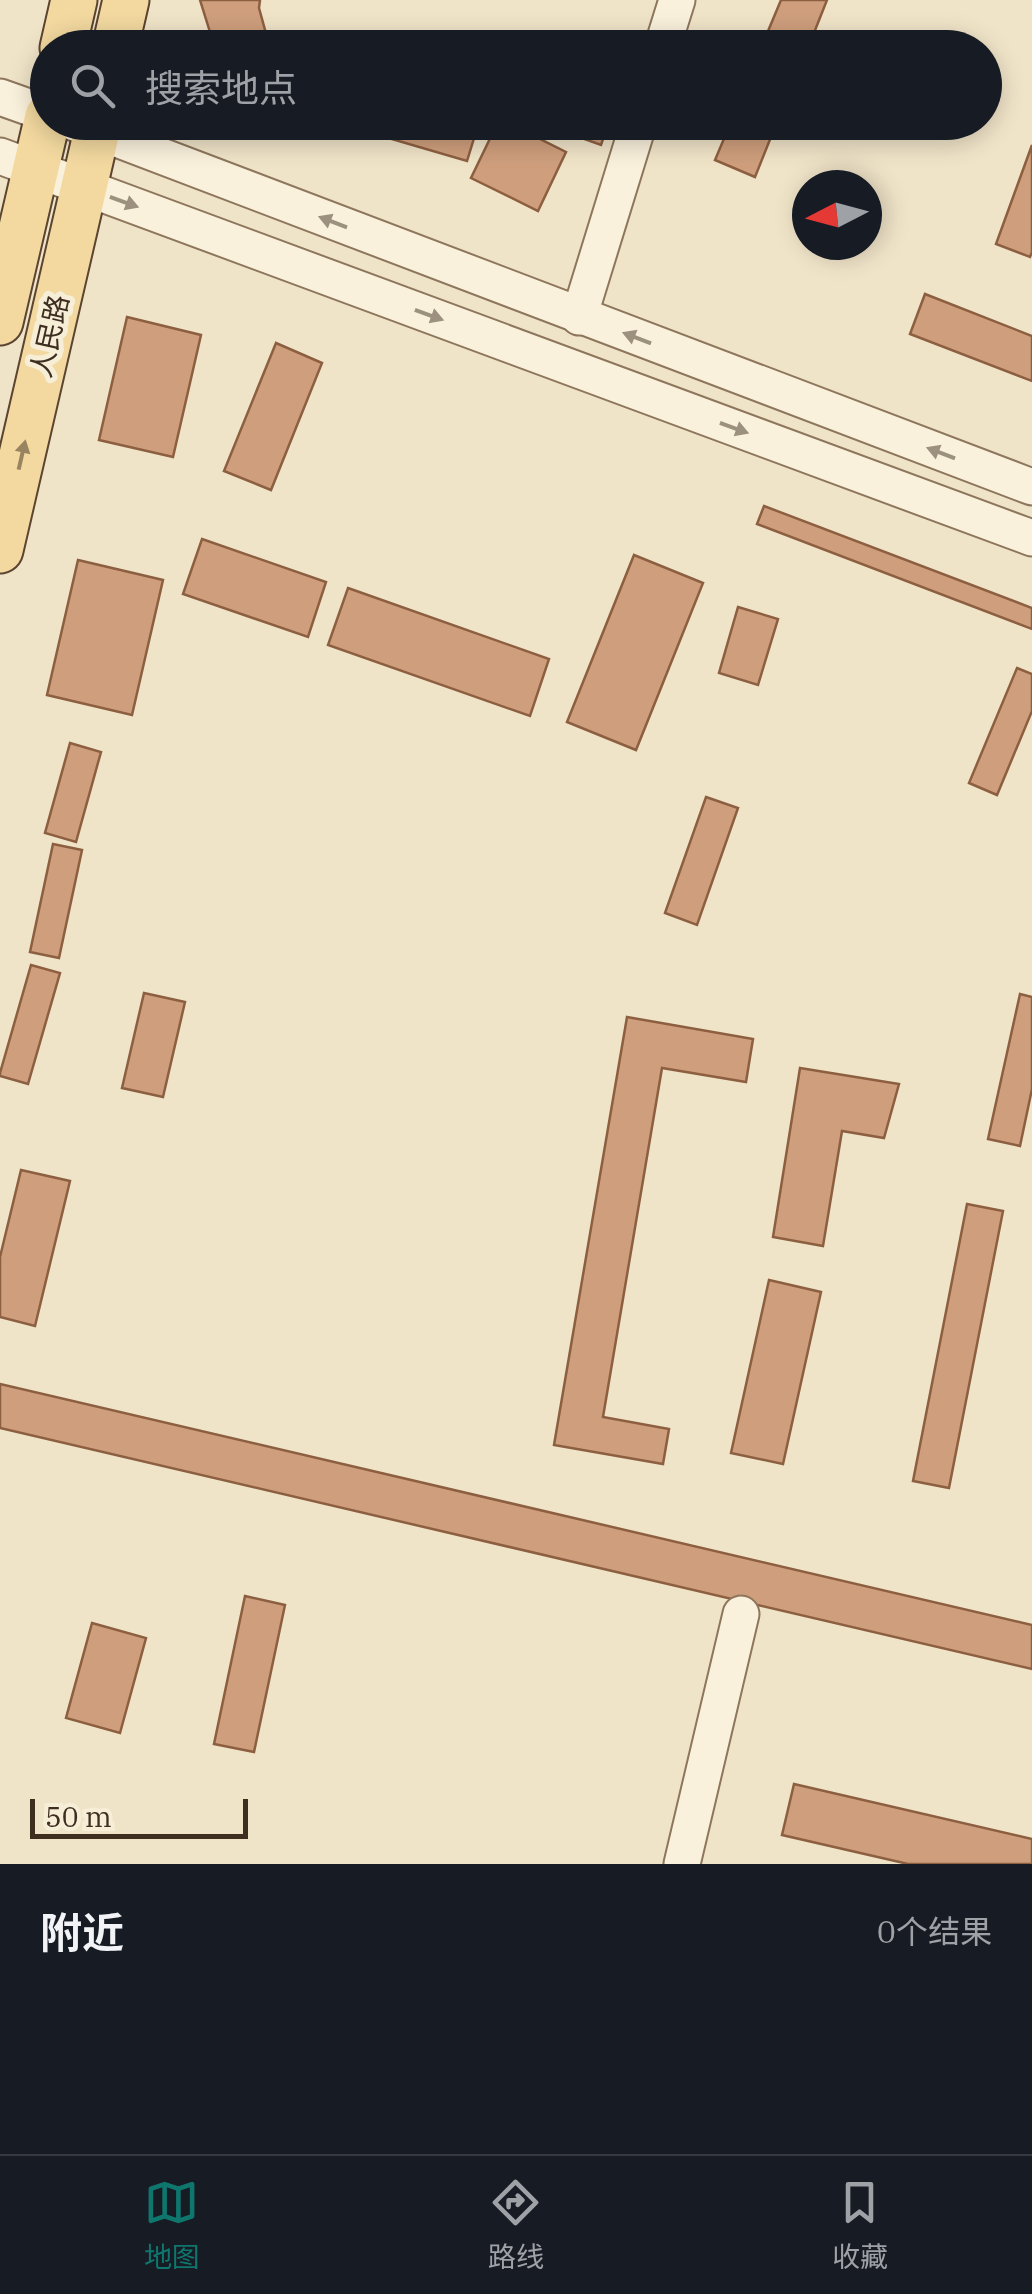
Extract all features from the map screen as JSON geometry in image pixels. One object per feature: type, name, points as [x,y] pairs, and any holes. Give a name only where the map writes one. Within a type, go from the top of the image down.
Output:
[{"type":"main road","points":[[67,30],[74,0]]},
{"type":"main road","points":[[119,30],[126,0]]},
{"type":"main road","name":"人民路","points":[[0,322],[18,163],[32,140]]},
{"type":"main road","name":"人民路","points":[[0,550],[84,187],[88,140]]},
{"type":"street","points":[[668,30],[677,0]]},
{"type":"street","points":[[0,97],[30,108]]},
{"type":"street","points":[[127,140],[579,317],[1032,487]]},
{"type":"street","points":[[579,317],[633,140]]},
{"type":"street","points":[[18,163],[1032,538]]},
{"type":"street","points":[[682,1864],[741,1614]]},
{"type":"building","points":[[200,0],[260,0],[265,30],[209,30]]},
{"type":"building","points":[[781,0],[827,0],[815,30],[768,30]]},
{"type":"building","points":[[395,140],[473,140],[467,161]]},
{"type":"building","points":[[489,140],[542,140],[566,152],[538,211],[471,178]]},
{"type":"building","points":[[723,140],[770,140],[755,177],[715,160]]},
{"type":"building","points":[[1032,145],[1032,252],[1030,257],[996,244]]},
{"type":"building","points":[[925,294],[1032,336],[1032,381],[910,334]]},
{"type":"building","points":[[127,317],[201,335],[173,457],[99,440]]},
{"type":"building","points":[[276,343],[322,363],[271,490],[224,471]]},
{"type":"building","points":[[764,506],[1032,608],[1032,629],[757,524]]},
{"type":"building","points":[[202,539],[326,582],[308,637],[183,594]]},
{"type":"building","points":[[634,555],[703,583],[636,750],[567,722]]},
{"type":"building","points":[[78,560],[163,580],[132,715],[47,695]]},
{"type":"building","points":[[348,588],[549,659],[530,716],[328,645]]},
{"type":"building","points":[[738,607],[778,619],[758,685],[719,673]]},
{"type":"building","points":[[1017,668],[1032,674],[1032,711],[997,795],[969,783]]},
{"type":"building","points":[[70,743],[101,752],[76,842],[45,833]]},
{"type":"building","points":[[706,797],[738,808],[697,925],[665,913]]},
{"type":"building","points":[[53,844],[82,850],[59,958],[30,952]]},
{"type":"building","points":[[31,965],[60,973],[28,1084],[0,1073]]},
{"type":"building","points":[[144,993],[185,1002],[163,1097],[122,1088]]},
{"type":"building","points":[[1020,994],[1032,997],[1032,1089],[1020,1146],[988,1139]]},
{"type":"building","points":[[627,1017],[753,1039],[746,1082],[662,1068],[603,1417],[669,1429],[663,1464],[554,1445]]},
{"type":"building","points":[[800,1068],[899,1084],[884,1138],[842,1131],[823,1246],[773,1237]]},
{"type":"building","points":[[21,1170],[70,1181],[35,1326],[0,1317],[0,1257]]},
{"type":"building","points":[[967,1204],[1003,1211],[949,1488],[913,1481]]},
{"type":"building","points":[[769,1280],[821,1292],[783,1464],[731,1453]]},
{"type":"building","points":[[0,1384],[1032,1625],[1032,1669],[0,1428]]},
{"type":"building","points":[[245,1596],[285,1605],[254,1752],[214,1744]]},
{"type":"building","points":[[92,1623],[146,1638],[120,1733],[66,1718]]},
{"type":"building","points":[[794,1784],[1032,1839],[1032,1864],[908,1864],[782,1835]]}]
